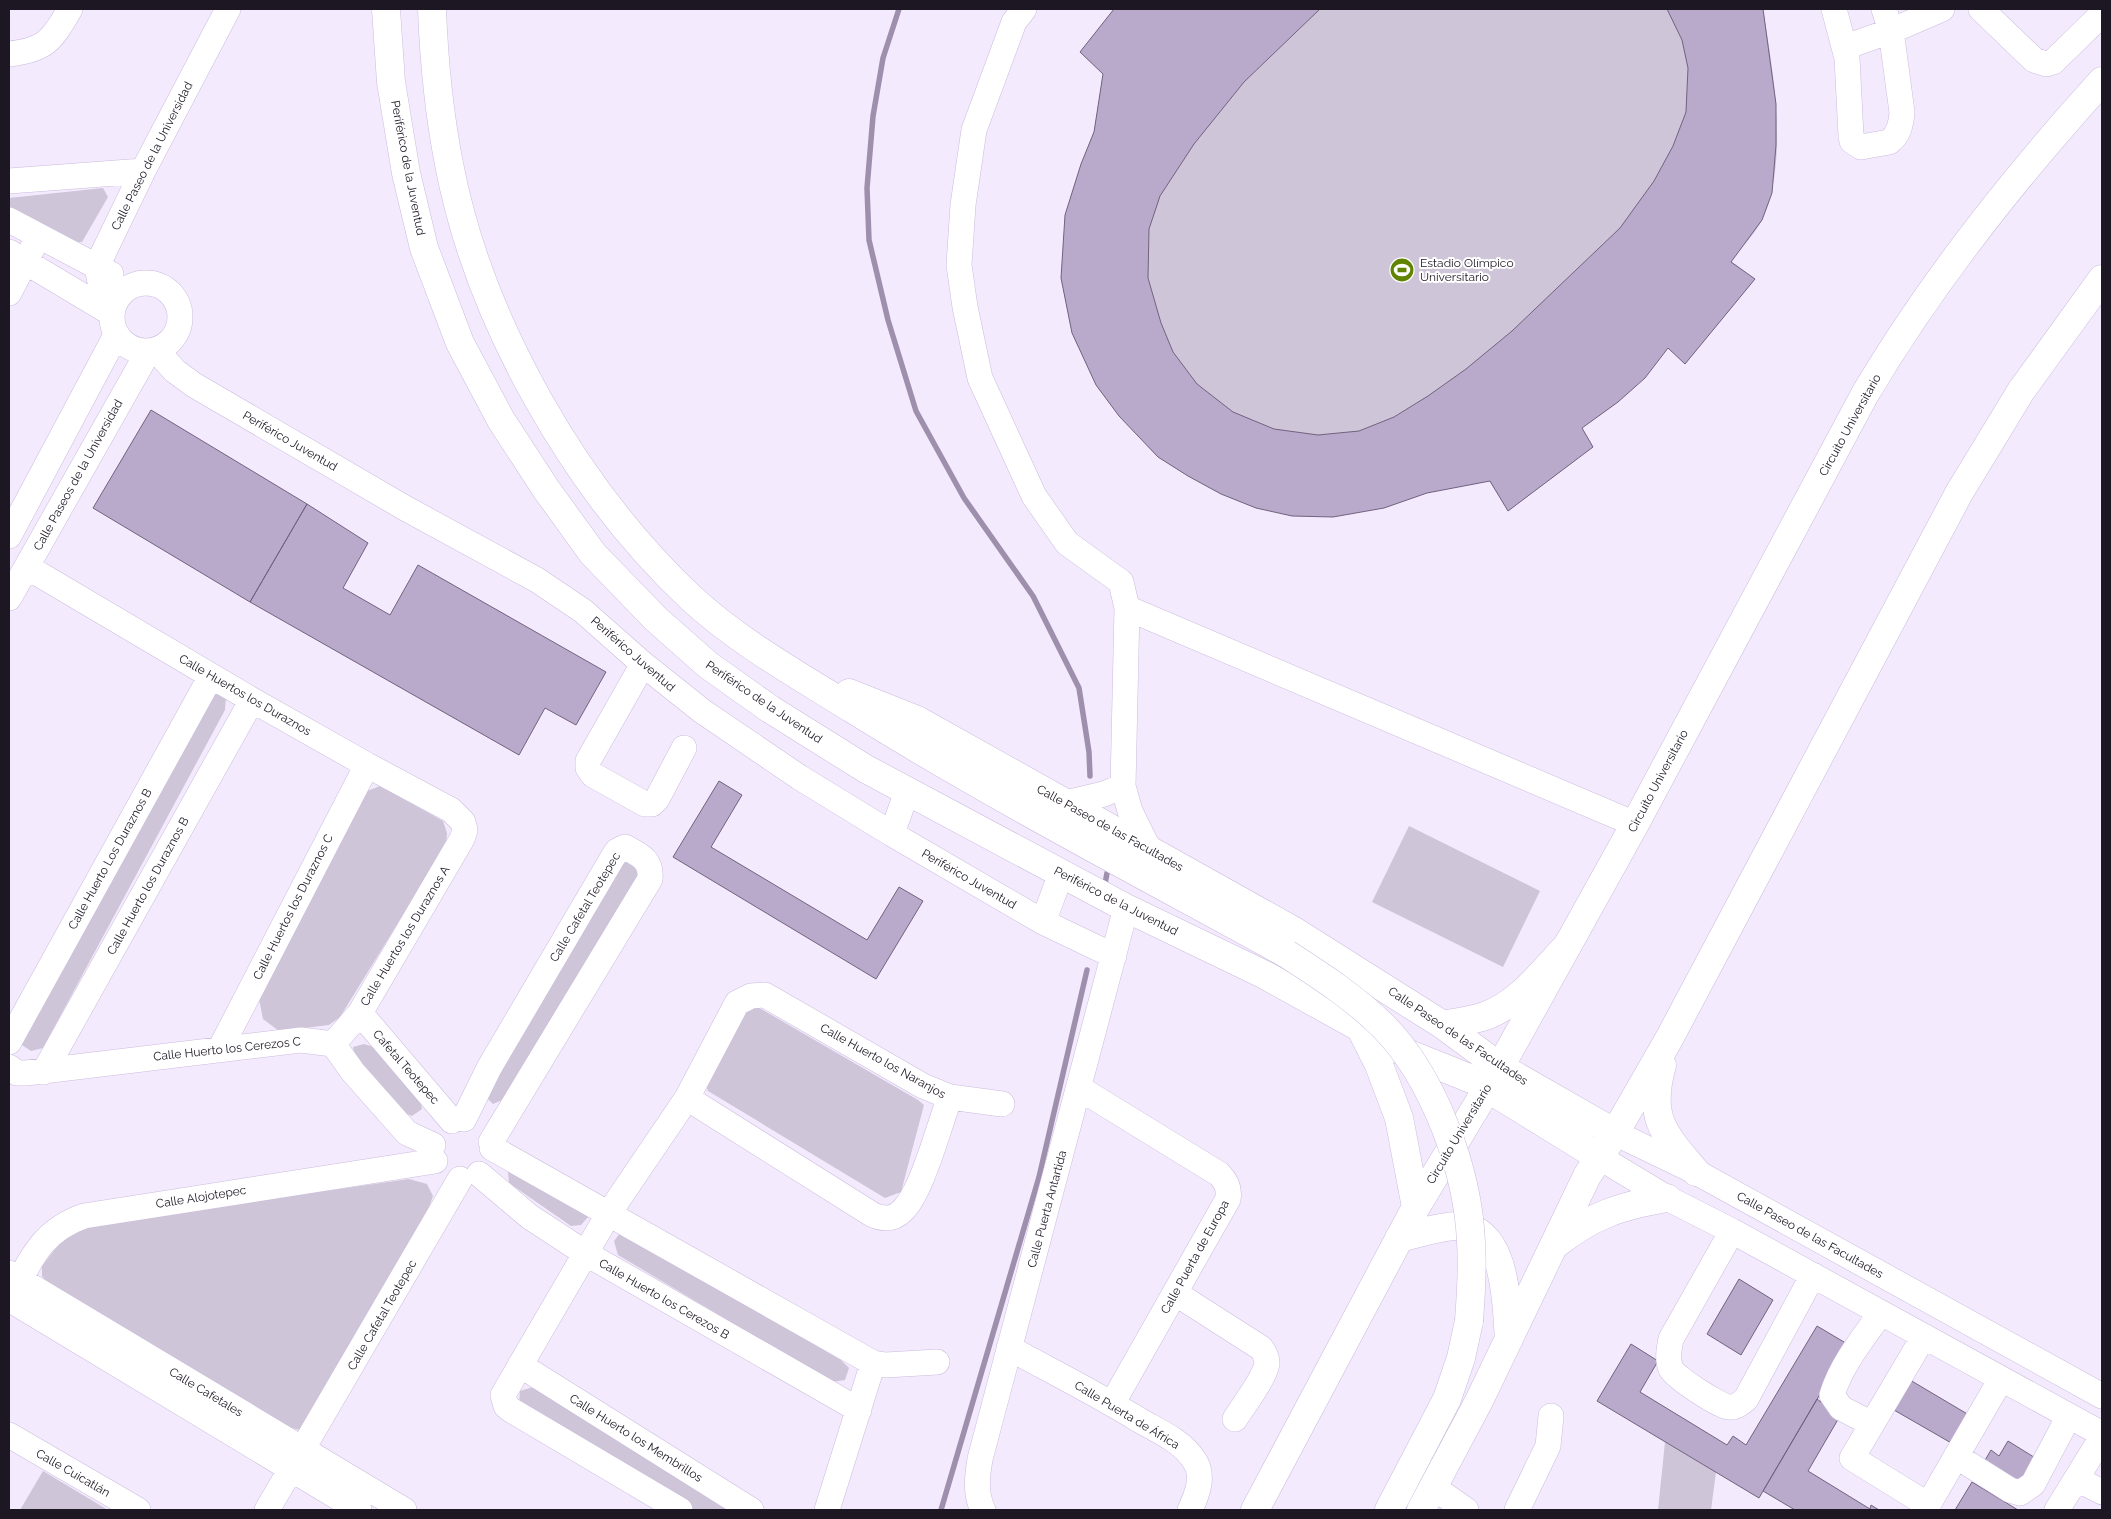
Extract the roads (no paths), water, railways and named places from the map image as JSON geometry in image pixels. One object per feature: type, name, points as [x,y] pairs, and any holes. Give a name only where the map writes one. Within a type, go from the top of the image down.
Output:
[{"type":"main road","name":"Periférico de la Juventud","points":[[386,9],[392,82],[406,173],[424,248],[460,343],[501,420],[546,489],[594,554],[656,619],[708,665],[770,709],[866,769],[1126,908],[1265,975],[1404,1052],[1474,1080],[1493,1078]]},
{"type":"main road","points":[[432,9],[436,89],[449,167],[486,292],[521,368],[567,447],[601,497],[643,548],[692,599],[757,651],[924,754],[1287,954],[1335,985],[1364,1008],[1385,1029],[1419,1074],[1430,1093],[1448,1138],[1462,1182],[1471,1240],[1472,1282],[1469,1322],[1461,1358],[1447,1400],[1388,1510]]},
{"type":"main road","name":"Circuito Universitario","points":[[1255,1510],[1416,1207],[1493,1078],[1635,824],[1866,394],[1897,341],[1955,258],[2036,155],[2102,81]]},
{"type":"main road","points":[[1427,1499],[1499,1360],[1587,1176],[1615,1132],[1669,1038],[1959,492],[2021,391],[2102,279]]},
{"type":"main road","name":"Calle Paseo de las Facultades","points":[[811,683],[856,695],[917,720],[1093,803],[1150,850],[1294,931],[1442,1025],[1493,1078],[1599,1157]]},
{"type":"main road","points":[[1442,1025],[1484,1016],[1502,1008],[1521,994],[1567,946]]},
{"type":"main road","points":[[1384,987],[1383,1006],[1377,1017],[1365,1031],[1399,1118],[1416,1207]]},
{"type":"main road","points":[[1669,1038],[1659,1073],[1656,1094],[1658,1117],[1666,1136],[1696,1172]]},
{"type":"main road","name":"Calle Paseo de las Facultades","points":[[1493,1078],[1615,1132]]},
{"type":"main road","points":[[1555,1245],[1581,1225],[1621,1207],[1666,1198]]},
{"type":"main road","points":[[1399,1238],[1457,1226],[1470,1228],[1481,1235],[1489,1244],[1501,1266],[1499,1360]]},
{"type":"street","points":[[9,54],[27,52],[41,47],[56,32],[70,9]]},
{"type":"street","name":"Calle Paseo de la Universidad","points":[[97,266],[143,170],[228,9]]},
{"type":"street","points":[[1024,9],[1014,22],[974,130],[963,205],[959,265],[965,308],[980,378],[1034,496],[1067,543],[1120,582],[1127,608],[1093,803],[1130,811],[1150,850]]},
{"type":"street","points":[[1834,9],[1845,47],[1849,70],[1852,141],[1861,147],[1886,144],[1893,140],[1899,131],[1902,112],[1888,20]]},
{"type":"street","points":[[1845,47],[1888,20],[1942,9]]},
{"type":"street","points":[[1981,9],[2034,60],[2046,64],[2053,62],[2102,14]]},
{"type":"street","points":[[9,181],[143,170]]},
{"type":"street","points":[[9,220],[97,266],[130,286]]},
{"type":"street","points":[[9,293],[17,257],[39,236]]},
{"type":"street","points":[[17,257],[111,319]]},
{"type":"street","points":[[9,536],[49,462],[111,319],[114,302],[121,292],[141,282],[163,287],[172,294],[178,304],[180,315],[179,327],[174,337],[166,345],[152,351],[130,348],[111,319],[97,266]]},
{"type":"street","name":"Calle Paseos de la Universidad","points":[[9,598],[76,477],[152,351]]},
{"type":"street","name":"Periférico Juventud","points":[[152,351],[194,385],[405,508],[537,580],[583,611],[643,664],[745,742],[892,834],[1043,922],[1114,956]]},
{"type":"street","points":[[49,462],[76,477]]},
{"type":"street","name":"Calle Huertos los Duraznos","points":[[26,567],[252,700],[367,765],[452,810],[463,822]]},
{"type":"street","points":[[1127,608],[1635,824]]},
{"type":"street","points":[[643,664],[588,761],[588,768],[593,775],[645,804],[652,804],[684,748]]},
{"type":"street","name":"Calle Huerto Los Duraznos B","points":[[9,1042],[211,676]]},
{"type":"street","name":"Calle Huerto los Duraznos B","points":[[44,1072],[252,700]]},
{"type":"street","name":"Calle Huertos los Duraznos C","points":[[220,1049],[367,765]]},
{"type":"street","points":[[892,834],[907,791]]},
{"type":"street","name":"Calle Huertos los Duraznos A","points":[[333,1044],[360,1013],[462,839],[465,830],[463,822]]},
{"type":"street","name":"Calle Cafetal Teotepec","points":[[458,1120],[613,857],[625,847],[640,856],[648,863],[650,880],[492,1145]]},
{"type":"street","points":[[1043,922],[1061,874]]},
{"type":"street","name":"Calle Puerta Antartida","points":[[982,1510],[978,1500],[980,1460],[1126,908]]},
{"type":"street","name":"Calle Huerto los Naranjos","points":[[609,1213],[686,1098],[738,1003],[758,994],[765,995],[923,1086],[950,1097],[1002,1104]]},
{"type":"street","name":"Cafetal Teotepec","points":[[360,1013],[458,1120]]},
{"type":"street","name":"Calle Huerto los Cerezos C","points":[[9,1067],[17,1072],[44,1072],[300,1040],[333,1044]]},
{"type":"street","points":[[333,1044],[353,1072],[407,1133],[434,1153],[445,1174],[469,1177],[489,1163],[492,1145],[487,1133],[481,1126],[473,1121],[458,1120],[439,1130],[434,1153]]},
{"type":"street","name":"Calle Puerta de Europa","points":[[1079,1088],[1219,1174],[1227,1185],[1229,1192],[1228,1199],[1112,1404]]},
{"type":"street","name":"Calle Huerto los Naranjos","points":[[686,1098],[873,1215],[888,1218],[901,1213],[910,1202],[950,1097]]},
{"type":"street","name":"Calle Paseo de las Facultades","points":[[1615,1132],[1696,1172],[2102,1396]]},
{"type":"street","points":[[492,1145],[872,1363],[937,1362]]},
{"type":"street","name":"Calle Alojotepec","points":[[11,1291],[36,1250],[46,1238],[66,1224],[84,1216],[434,1153]]},
{"type":"street","name":"Calle Paseo de las Facultades","points":[[1599,1157],[1666,1198],[1813,1275],[2102,1436]]},
{"type":"street","name":"Calle Cafetal Teotepec","points":[[267,1510],[469,1177]]},
{"type":"street","name":"Calle Huerto los Cerezos B","points":[[469,1177],[584,1253],[859,1410]]},
{"type":"street","points":[[609,1213],[503,1395],[506,1406],[680,1510]]},
{"type":"street","points":[[1732,1231],[1671,1339],[1668,1359],[1672,1370],[1679,1378],[1706,1396],[1728,1407],[1738,1405],[1746,1399],[1813,1275]]},
{"type":"street","name":"Calle Cafetales","points":[[11,1291],[297,1460],[404,1510]]},
{"type":"street","points":[[1175,1294],[1261,1348],[1266,1355],[1267,1363],[1263,1374],[1235,1419]]},
{"type":"street","points":[[1872,1424],[1841,1408],[1832,1395],[1835,1386],[1858,1346],[1881,1313]]},
{"type":"street","points":[[1924,1336],[1852,1458],[1928,1505],[2001,1379]]},
{"type":"street","name":"Calle Puerta de África","points":[[1009,1348],[1112,1404],[1173,1440],[1195,1460],[1199,1472],[1199,1486],[1190,1510]]},
{"type":"street","points":[[827,1510],[872,1363]]},
{"type":"street","name":"Calle Huerto los Membrillos","points":[[520,1365],[751,1510]]},
{"type":"street","points":[[1517,1510],[1548,1446],[1551,1416]]},
{"type":"street","points":[[1956,1456],[2010,1490],[2020,1493],[2033,1484],[2069,1416]]},
{"type":"street","name":"Calle Cuicatlán","points":[[9,1435],[138,1510]]},
{"type":"street","points":[[2057,1510],[2102,1436]]},
{"type":"street","name":"Calle Cafetales","points":[[297,1460],[359,1510]]},
{"type":"street","points":[[2077,1479],[2102,1492]]},
{"type":"street","points":[[1427,1499],[1466,1510]]},
{"type":"waterway","points":[[899,9],[883,58],[873,116],[867,188],[869,240],[888,320],[916,411],[964,498],[1033,596],[1079,688],[1089,752],[1090,776]]},
{"type":"waterway","points":[[1105,884],[1107,873]]},
{"type":"waterway","points":[[941,1510],[1039,1177],[1087,970]]},
{"type":"place","name":"Estadio Olímpico Universitario","points":[[1402,270]]}]
